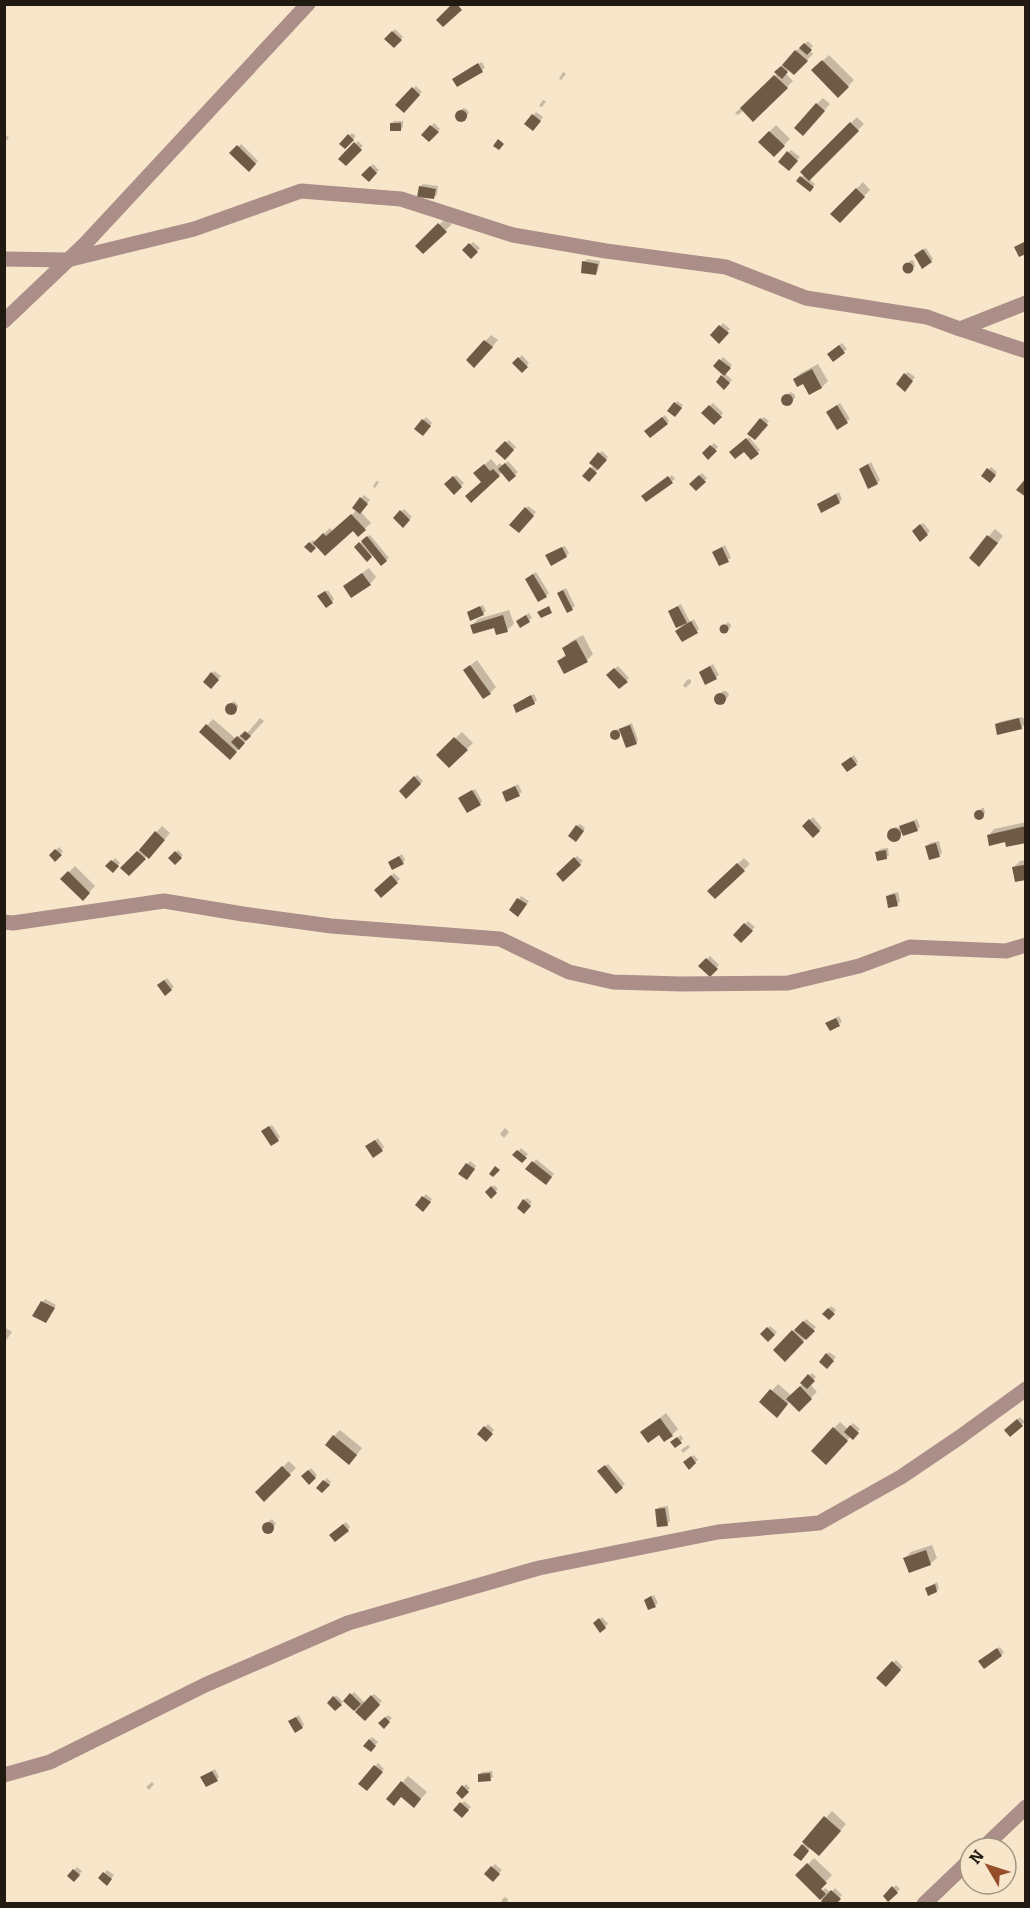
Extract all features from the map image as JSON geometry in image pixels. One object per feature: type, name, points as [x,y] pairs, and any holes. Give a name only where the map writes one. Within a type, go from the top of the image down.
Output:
[{"type":"street","points":[[4,321],[68,260],[308,4]]},
{"type":"street","points":[[4,259],[68,260],[194,229],[301,191],[402,199],[513,235],[606,251],[726,267],[806,298],[927,317],[1026,351]]},
{"type":"street","points":[[960,329],[1026,303]]},
{"type":"street","points":[[4,922],[13,923],[164,901],[331,926],[500,939],[568,972],[613,982],[681,984],[788,983],[859,966],[910,947],[1006,951],[1026,945]]},
{"type":"street","points":[[4,1776],[50,1762],[205,1685],[348,1623],[539,1568],[718,1532],[819,1523],[901,1477],[1026,1389]]},
{"type":"street","points":[[995,1836],[1026,1807]]},
{"type":"street","points":[[924,1904],[958,1871]]},
{"type":"building","points":[[452,4],[457,4],[462,10],[443,27],[436,20]]},
{"type":"building","points":[[392,31],[402,40],[394,48],[384,39]]},
{"type":"building","points":[[804,43],[812,50],[807,55],[799,48]]},
{"type":"building","points":[[795,50],[808,61],[794,75],[782,65]]},
{"type":"building","points":[[822,60],[849,87],[838,98],[811,70]]},
{"type":"building","points":[[478,63],[483,72],[457,87],[452,79]]},
{"type":"building","points":[[781,66],[788,72],[782,79],[774,72]]},
{"type":"building","points":[[774,75],[788,88],[753,122],[740,108]]},
{"type":"building","points":[[412,87],[420,95],[404,113],[395,105]]},
{"type":"building","points":[[816,103],[825,111],[803,136],[794,128]]},
{"type":"building","points":[[463,110],[467,116],[463,122],[459,122],[455,114]]},
{"type":"building","points":[[532,114],[541,121],[533,131],[524,124]]},
{"type":"building","points":[[850,122],[859,131],[809,181],[800,172]]},
{"type":"building","points":[[390,123],[401,123],[401,131],[390,131]]},
{"type":"building","points":[[430,125],[439,132],[429,142],[421,135]]},
{"type":"building","points":[[769,131],[785,146],[774,157],[758,142]]},
{"type":"building","points":[[348,134],[354,140],[345,149],[339,144]]},
{"type":"building","points":[[498,139],[504,144],[499,150],[493,146]]},
{"type":"building","points":[[354,142],[362,150],[346,166],[338,159]]},
{"type":"building","points":[[237,145],[256,164],[249,172],[229,153]]},
{"type":"building","points":[[787,151],[798,161],[789,171],[778,162]]},
{"type":"building","points":[[370,166],[377,173],[369,182],[361,175]]},
{"type":"building","points":[[800,176],[814,187],[810,192],[796,181]]},
{"type":"building","points":[[419,186],[436,189],[434,199],[417,197]]},
{"type":"building","points":[[856,188],[865,197],[840,223],[830,214]]},
{"type":"building","points":[[438,223],[447,232],[423,254],[415,246]]},
{"type":"building","points":[[1026,241],[1026,254],[1019,257],[1014,247]]},
{"type":"building","points":[[469,243],[478,252],[471,259],[462,250]]},
{"type":"building","points":[[923,249],[932,262],[922,269],[914,255]]},
{"type":"building","points":[[582,261],[598,264],[596,275],[581,273]]},
{"type":"building","points":[[908,262],[914,268],[908,274],[902,268]]},
{"type":"building","points":[[719,325],[729,333],[719,344],[710,335]]},
{"type":"building","points":[[484,340],[493,347],[474,368],[466,360]]},
{"type":"building","points":[[839,345],[845,353],[833,362],[827,354]]},
{"type":"building","points":[[518,357],[528,367],[522,373],[512,363]]},
{"type":"building","points":[[719,359],[731,368],[724,376],[713,366]]},
{"type":"building","points":[[812,369],[822,388],[809,395],[803,384],[797,387],[793,379]]},
{"type":"building","points":[[904,373],[913,381],[905,392],[896,384]]},
{"type":"building","points":[[721,375],[730,383],[724,390],[716,382]]},
{"type":"building","points":[[789,394],[793,400],[789,406],[785,406],[781,398]]},
{"type":"building","points":[[674,402],[682,408],[675,417],[667,411]]},
{"type":"building","points":[[709,405],[722,417],[714,425],[701,413]]},
{"type":"building","points":[[837,405],[848,423],[837,430],[826,412]]},
{"type":"building","points":[[662,417],[668,424],[650,438],[644,431]]},
{"type":"building","points":[[760,418],[768,425],[755,440],[747,434]]},
{"type":"building","points":[[422,419],[431,426],[423,436],[414,429]]},
{"type":"building","points":[[746,438],[759,454],[751,460],[744,452],[735,459],[729,452]]},
{"type":"building","points":[[505,441],[514,450],[505,460],[495,451]]},
{"type":"building","points":[[710,445],[717,451],[708,460],[702,453]]},
{"type":"building","points":[[598,452],[607,460],[598,470],[589,463]]},
{"type":"building","points":[[505,463],[516,476],[509,482],[498,469]]},
{"type":"building","points":[[484,464],[490,471],[493,469],[500,476],[471,503],[465,496],[481,482],[473,473]]},
{"type":"building","points":[[868,464],[878,484],[868,489],[859,469]]},
{"type":"building","points":[[590,467],[597,473],[589,482],[582,476]]},
{"type":"building","points":[[987,468],[996,475],[990,483],[981,476]]},
{"type":"building","points":[[699,475],[706,482],[696,491],[689,484]]},
{"type":"building","points":[[453,476],[462,487],[454,495],[444,484]]},
{"type":"building","points":[[668,476],[673,483],[646,502],[641,496]]},
{"type":"building","points":[[1026,478],[1026,497],[1016,490]]},
{"type":"building","points":[[836,494],[840,503],[821,513],[817,504]]},
{"type":"building","points":[[360,497],[368,504],[360,514],[352,508]]},
{"type":"building","points":[[525,507],[534,516],[519,533],[509,525]]},
{"type":"building","points":[[400,510],[410,520],[403,528],[393,518]]},
{"type":"building","points":[[351,514],[366,530],[358,537],[353,531],[325,556],[313,543],[323,533],[326,536]]},
{"type":"building","points":[[920,524],[928,535],[920,542],[912,531]]},
{"type":"building","points":[[987,535],[998,543],[979,567],[969,558]]},
{"type":"building","points":[[367,536],[387,561],[381,566],[361,541]]},
{"type":"building","points":[[309,542],[316,548],[311,553],[304,547]]},
{"type":"building","points":[[359,542],[372,557],[367,562],[354,547]]},
{"type":"building","points":[[562,547],[567,557],[551,566],[545,555]]},
{"type":"building","points":[[722,547],[729,562],[719,566],[712,552]]},
{"type":"building","points":[[362,573],[371,585],[351,598],[343,586]]},
{"type":"building","points":[[533,574],[547,597],[538,602],[525,579]]},
{"type":"building","points":[[563,590],[573,610],[567,613],[557,593]]},
{"type":"building","points":[[325,591],[333,603],[326,608],[317,596]]},
{"type":"building","points":[[480,606],[484,615],[470,621],[467,612]]},
{"type":"building","points":[[549,606],[552,613],[541,618],[537,612]]},
{"type":"building","points":[[678,606],[687,623],[676,628],[668,611]]},
{"type":"building","points":[[503,615],[508,632],[496,635],[494,628],[473,634],[470,625]]},
{"type":"building","points":[[526,615],[530,622],[520,628],[516,621]]},
{"type":"building","points":[[691,621],[698,633],[682,642],[675,631]]},
{"type":"building","points":[[724,624],[729,629],[724,634],[719,629]]},
{"type":"building","points":[[576,640],[588,662],[564,674],[557,661],[566,656],[562,648]]},
{"type":"building","points":[[470,665],[491,694],[483,699],[463,670]]},
{"type":"building","points":[[710,666],[717,679],[705,685],[699,672]]},
{"type":"building","points":[[614,668],[628,682],[619,689],[606,675]]},
{"type":"building","points":[[211,672],[219,680],[211,689],[203,682]]},
{"type":"building","points":[[722,693],[726,699],[722,705],[718,705],[714,697]]},
{"type":"building","points":[[531,695],[535,704],[516,713],[513,705]]},
{"type":"building","points":[[231,703],[237,709],[231,715],[225,709]]},
{"type":"building","points":[[1019,718],[1022,729],[997,735],[995,724]]},
{"type":"building","points":[[206,724],[237,752],[230,760],[199,732]]},
{"type":"building","points":[[630,725],[637,744],[626,748],[619,729]]},
{"type":"building","points":[[615,730],[620,735],[615,740],[610,735]]},
{"type":"building","points":[[245,731],[251,736],[246,741],[240,736]]},
{"type":"building","points":[[237,736],[245,743],[239,750],[231,742]]},
{"type":"building","points":[[454,737],[468,750],[449,768],[436,755]]},
{"type":"building","points":[[851,757],[857,765],[847,772],[841,764]]},
{"type":"building","points":[[414,776],[421,784],[406,799],[399,791]]},
{"type":"building","points":[[515,786],[520,796],[506,802],[502,792]]},
{"type":"building","points":[[472,790],[481,805],[467,813],[458,798]]},
{"type":"building","points":[[979,810],[983,811],[983,819],[979,820],[975,819],[974,815],[975,811]]},
{"type":"building","points":[[809,819],[820,831],[813,838],[802,826]]},
{"type":"building","points":[[914,821],[918,831],[903,836],[899,826]]},
{"type":"building","points":[[576,825],[584,831],[576,842],[568,836]]},
{"type":"building","points":[[1026,826],[1026,843],[1006,847],[1005,842],[989,846],[987,835]]},
{"type":"building","points":[[894,828],[899,830],[901,835],[899,840],[894,842],[889,840],[887,835],[889,830]]},
{"type":"building","points":[[155,831],[165,840],[149,859],[139,850]]},
{"type":"building","points":[[936,843],[940,857],[929,860],[925,846]]},
{"type":"building","points":[[55,849],[62,855],[55,862],[49,855]]},
{"type":"building","points":[[886,850],[887,859],[877,861],[875,852]]},
{"type":"building","points":[[137,851],[146,859],[129,876],[120,868]]},
{"type":"building","points":[[175,851],[182,858],[175,865],[168,858]]},
{"type":"building","points":[[399,856],[404,864],[392,870],[388,862]]},
{"type":"building","points":[[574,857],[581,865],[563,882],[556,874]]},
{"type":"building","points":[[111,860],[119,866],[113,873],[105,866]]},
{"type":"building","points":[[737,863],[745,871],[715,899],[707,891]]},
{"type":"building","points":[[1024,865],[1026,880],[1015,882],[1012,867]]},
{"type":"building","points":[[68,871],[90,893],[83,901],[60,879]]},
{"type":"building","points":[[391,875],[398,883],[381,898],[374,890]]},
{"type":"building","points":[[895,894],[898,906],[888,908],[886,896]]},
{"type":"building","points":[[517,898],[527,904],[518,917],[509,910]]},
{"type":"building","points":[[744,923],[753,931],[741,943],[733,935]]},
{"type":"building","points":[[706,958],[718,969],[710,977],[698,966]]},
{"type":"building","points":[[164,980],[172,990],[165,996],[157,985]]},
{"type":"building","points":[[836,1018],[840,1026],[830,1031],[825,1023]]},
{"type":"building","points":[[269,1126],[279,1141],[271,1146],[261,1131]]},
{"type":"building","points":[[375,1140],[383,1151],[373,1158],[365,1146]]},
{"type":"building","points":[[517,1150],[527,1158],[522,1163],[512,1155]]},
{"type":"building","points":[[532,1161],[552,1177],[546,1185],[525,1169]]},
{"type":"building","points":[[466,1163],[475,1169],[467,1180],[458,1174]]},
{"type":"building","points":[[495,1166],[500,1170],[493,1177],[489,1174]]},
{"type":"building","points":[[491,1186],[497,1193],[491,1199],[485,1192]]},
{"type":"building","points":[[422,1196],[431,1202],[423,1212],[415,1205]]},
{"type":"building","points":[[523,1199],[531,1206],[524,1214],[517,1208]]},
{"type":"building","points":[[41,1301],[55,1308],[46,1323],[32,1316]]},
{"type":"building","points":[[828,1308],[835,1314],[829,1320],[822,1314]]},
{"type":"building","points":[[803,1321],[815,1331],[806,1340],[794,1330]]},
{"type":"building","points":[[767,1327],[775,1335],[768,1342],[760,1334]]},
{"type":"building","points":[[792,1330],[804,1342],[785,1362],[773,1350]]},
{"type":"building","points":[[826,1353],[834,1361],[827,1369],[819,1362]]},
{"type":"building","points":[[808,1374],[815,1381],[807,1389],[800,1383]]},
{"type":"building","points":[[800,1386],[812,1399],[799,1412],[786,1399]]},
{"type":"building","points":[[770,1389],[788,1404],[777,1418],[759,1402]]},
{"type":"building","points":[[660,1418],[673,1436],[664,1442],[659,1435],[648,1443],[640,1432]]},
{"type":"building","points":[[1017,1419],[1023,1426],[1010,1437],[1004,1430]]},
{"type":"building","points":[[850,1425],[859,1433],[853,1440],[844,1432]]},
{"type":"building","points":[[484,1426],[493,1434],[486,1442],[477,1434]]},
{"type":"building","points":[[833,1427],[848,1441],[826,1465],[811,1451]]},
{"type":"building","points":[[333,1435],[357,1455],[349,1465],[325,1445]]},
{"type":"building","points":[[677,1437],[682,1443],[675,1448],[670,1442]]},
{"type":"building","points":[[691,1456],[696,1463],[689,1470],[683,1462]]},
{"type":"building","points":[[605,1465],[623,1488],[616,1494],[597,1471]]},
{"type":"building","points":[[282,1466],[291,1475],[264,1502],[255,1492]]},
{"type":"building","points":[[308,1470],[316,1478],[309,1485],[301,1476]]},
{"type":"building","points":[[323,1480],[330,1485],[322,1493],[316,1488]]},
{"type":"building","points":[[665,1508],[668,1526],[657,1527],[655,1509]]},
{"type":"building","points":[[270,1522],[274,1528],[270,1534],[266,1534],[262,1526]]},
{"type":"building","points":[[343,1524],[349,1531],[335,1542],[329,1535]]},
{"type":"building","points":[[926,1550],[931,1565],[909,1573],[903,1558]]},
{"type":"building","points":[[935,1584],[937,1592],[928,1596],[925,1588]]},
{"type":"building","points":[[651,1596],[656,1607],[648,1610],[644,1600]]},
{"type":"building","points":[[599,1618],[606,1628],[600,1633],[593,1623]]},
{"type":"building","points":[[997,1648],[1002,1656],[984,1669],[978,1661]]},
{"type":"building","points":[[892,1661],[901,1670],[886,1687],[876,1678]]},
{"type":"building","points":[[350,1693],[361,1704],[354,1711],[343,1701]]},
{"type":"building","points":[[371,1695],[380,1705],[365,1721],[355,1712]]},
{"type":"building","points":[[333,1696],[342,1705],[335,1711],[327,1703]]},
{"type":"building","points":[[296,1717],[303,1728],[295,1733],[288,1721]]},
{"type":"building","points":[[385,1717],[390,1722],[384,1729],[378,1723]]},
{"type":"building","points":[[369,1739],[376,1746],[371,1752],[363,1746]]},
{"type":"building","points":[[374,1765],[383,1772],[367,1791],[358,1784]]},
{"type":"building","points":[[212,1771],[218,1781],[206,1787],[200,1777]]},
{"type":"building","points":[[490,1773],[491,1781],[478,1782],[478,1774]]},
{"type":"building","points":[[401,1781],[421,1799],[414,1808],[401,1797],[394,1806],[386,1799]]},
{"type":"building","points":[[462,1785],[469,1792],[462,1799],[456,1793]]},
{"type":"building","points":[[460,1802],[469,1810],[462,1818],[453,1810]]},
{"type":"building","points":[[824,1816],[841,1831],[819,1856],[802,1842]]},
{"type":"building","points":[[802,1844],[809,1851],[801,1861],[793,1855]]},
{"type":"building","points":[[807,1863],[827,1883],[821,1889],[826,1894],[820,1900],[795,1875]]},
{"type":"building","points":[[491,1866],[500,1874],[493,1882],[484,1874]]},
{"type":"building","points":[[73,1869],[80,1875],[74,1882],[67,1876]]},
{"type":"building","points":[[103,1872],[112,1879],[107,1886],[98,1878]]},
{"type":"building","points":[[892,1886],[898,1893],[888,1902],[883,1896]]},
{"type":"building","points":[[831,1890],[841,1899],[836,1904],[824,1904],[821,1901]]}]
